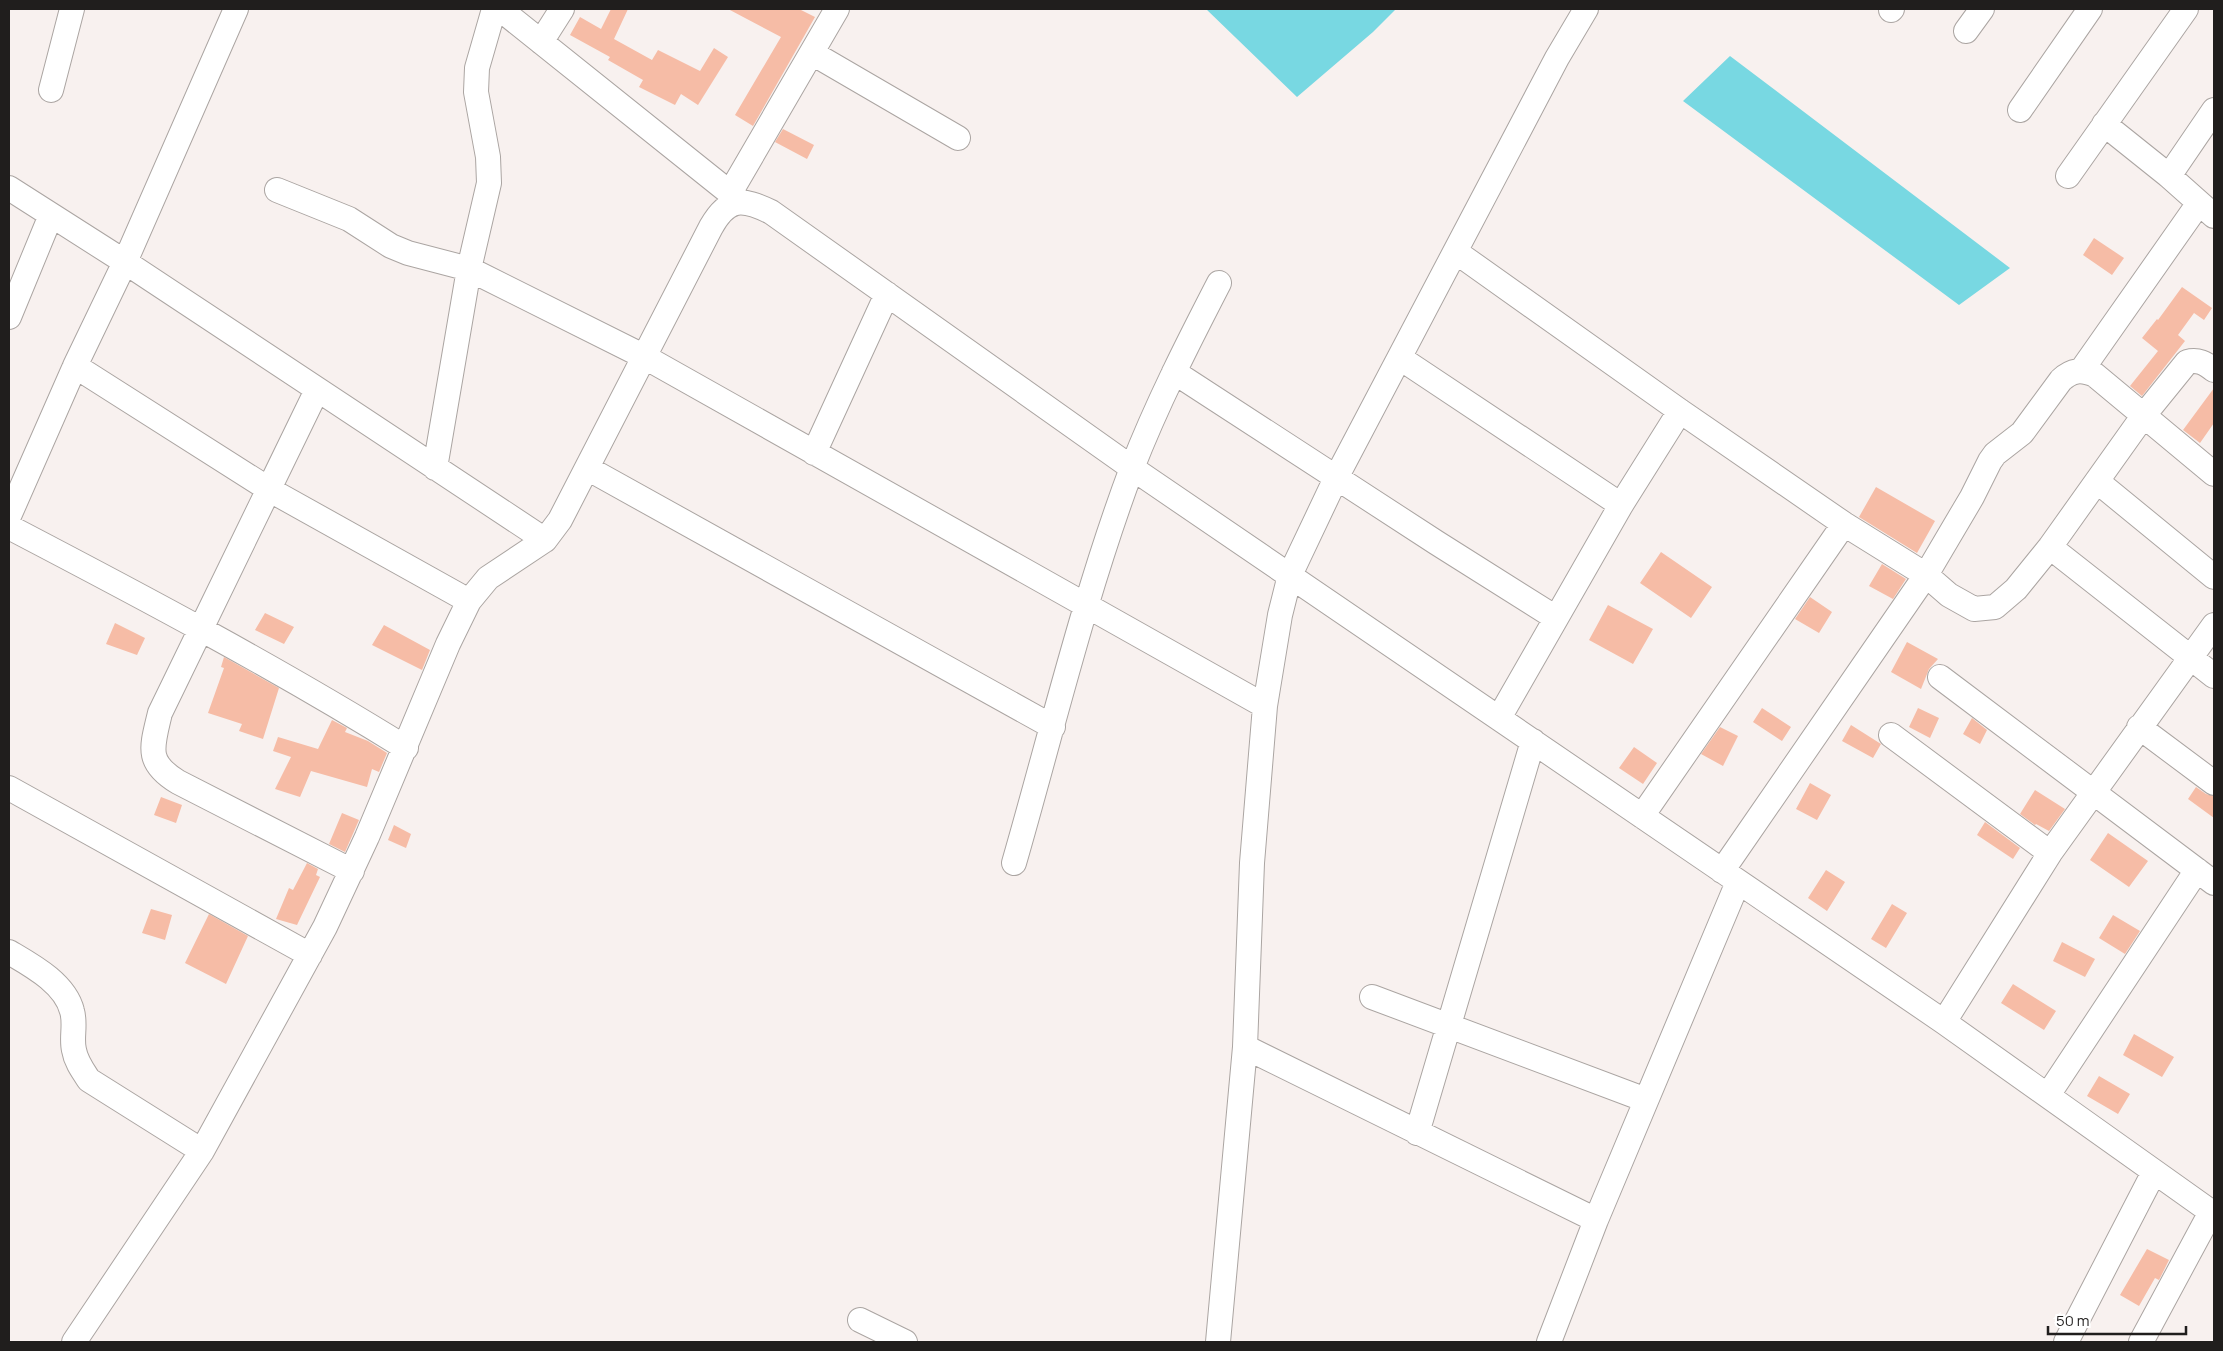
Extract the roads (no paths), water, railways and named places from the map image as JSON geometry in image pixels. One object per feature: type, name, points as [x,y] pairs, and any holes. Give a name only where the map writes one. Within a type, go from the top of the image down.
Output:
[{"type":"street","points":[[51,90],[72,9]]},
{"type":"street","points":[[9,516],[75,366],[125,262],[236,9]]},
{"type":"street","points":[[435,468],[470,269],[489,183],[488,157],[476,92],[477,68],[494,9]]},
{"type":"street","points":[[500,9],[735,197],[771,212],[1132,468],[1944,1022],[2213,1213],[2141,1342]]},
{"type":"street","points":[[541,42],[562,9]]},
{"type":"street","points":[[74,1342],[202,1151],[310,955],[352,871],[468,601],[488,578],[545,540],[560,520],[643,356],[719,213],[735,197],[837,9]]},
{"type":"street","points":[[1218,1342],[1245,1047],[1252,863],[1264,706],[1280,615],[1290,575],[1336,478],[1553,67],[1586,9]]},
{"type":"street","points":[[1966,31],[1982,9]]},
{"type":"street","points":[[2020,110],[2090,9]]},
{"type":"street","points":[[2068,176],[2186,9]]},
{"type":"street","points":[[812,53],[958,138]]},
{"type":"street","points":[[2169,176],[2214,110]]},
{"type":"street","points":[[2081,371],[2207,209],[2104,124]]},
{"type":"street","points":[[9,188],[125,262],[545,540]]},
{"type":"street","points":[[277,190],[349,219],[391,246],[408,253],[470,269],[643,356],[1264,706]]},
{"type":"street","points":[[9,317],[51,215]]},
{"type":"street","points":[[1456,252],[1680,411],[1844,524],[1926,575],[1963,604],[1974,609],[1995,607],[2007,598],[2050,547],[2144,415],[2187,362],[2194,360],[2203,362],[2214,370]]},
{"type":"street","points":[[1014,863],[1086,606],[1132,468],[1174,372],[1219,282]]},
{"type":"street","points":[[814,453],[887,294]]},
{"type":"street","points":[[1400,358],[1621,505]]},
{"type":"street","points":[[75,366],[270,490],[468,601]]},
{"type":"street","points":[[1549,1342],[1596,1220],[1646,1100],[1730,877],[1926,575],[1972,498],[1995,454],[2022,433],[2061,380],[2068,374],[2081,371],[2095,376],[2214,474]]},
{"type":"street","points":[[1174,372],[1556,618]]},
{"type":"street","points":[[317,390],[160,713],[155,734],[154,761],[163,773],[178,782],[352,871]]},
{"type":"street","points":[[1499,718],[1621,505],[1680,411]]},
{"type":"street","points":[[586,468],[1053,728]]},
{"type":"street","points":[[2098,482],[2214,577]]},
{"type":"street","points":[[1642,816],[1844,524]]},
{"type":"street","points":[[9,527],[200,628],[343,709],[406,748]]},
{"type":"street","points":[[2050,547],[2214,676]]},
{"type":"street","points":[[1944,1022],[2050,854],[2139,727],[2214,626]]},
{"type":"street","points":[[1940,677],[2206,877],[2048,1095]]},
{"type":"street","points":[[2139,727],[2214,783]]},
{"type":"street","points":[[1891,735],[2050,854]]},
{"type":"street","points":[[1417,1133],[1450,1026],[1532,741]]},
{"type":"street","points":[[9,788],[310,955]]},
{"type":"street","points":[[9,952],[50,980],[65,997],[72,1011],[74,1050],[79,1066],[90,1080],[202,1151]]},
{"type":"street","points":[[1372,997],[1646,1100]]},
{"type":"street","points":[[1245,1047],[1596,1220]]},
{"type":"street","points":[[2066,1342],[2154,1172]]},
{"type":"street","points":[[860,1320],[905,1342]]},
{"type":"water","points":[[1206,9],[1396,9],[1373,32],[1297,97]]},
{"type":"water","points":[[1730,56],[2010,268],[1959,305],[1683,101]]}]
